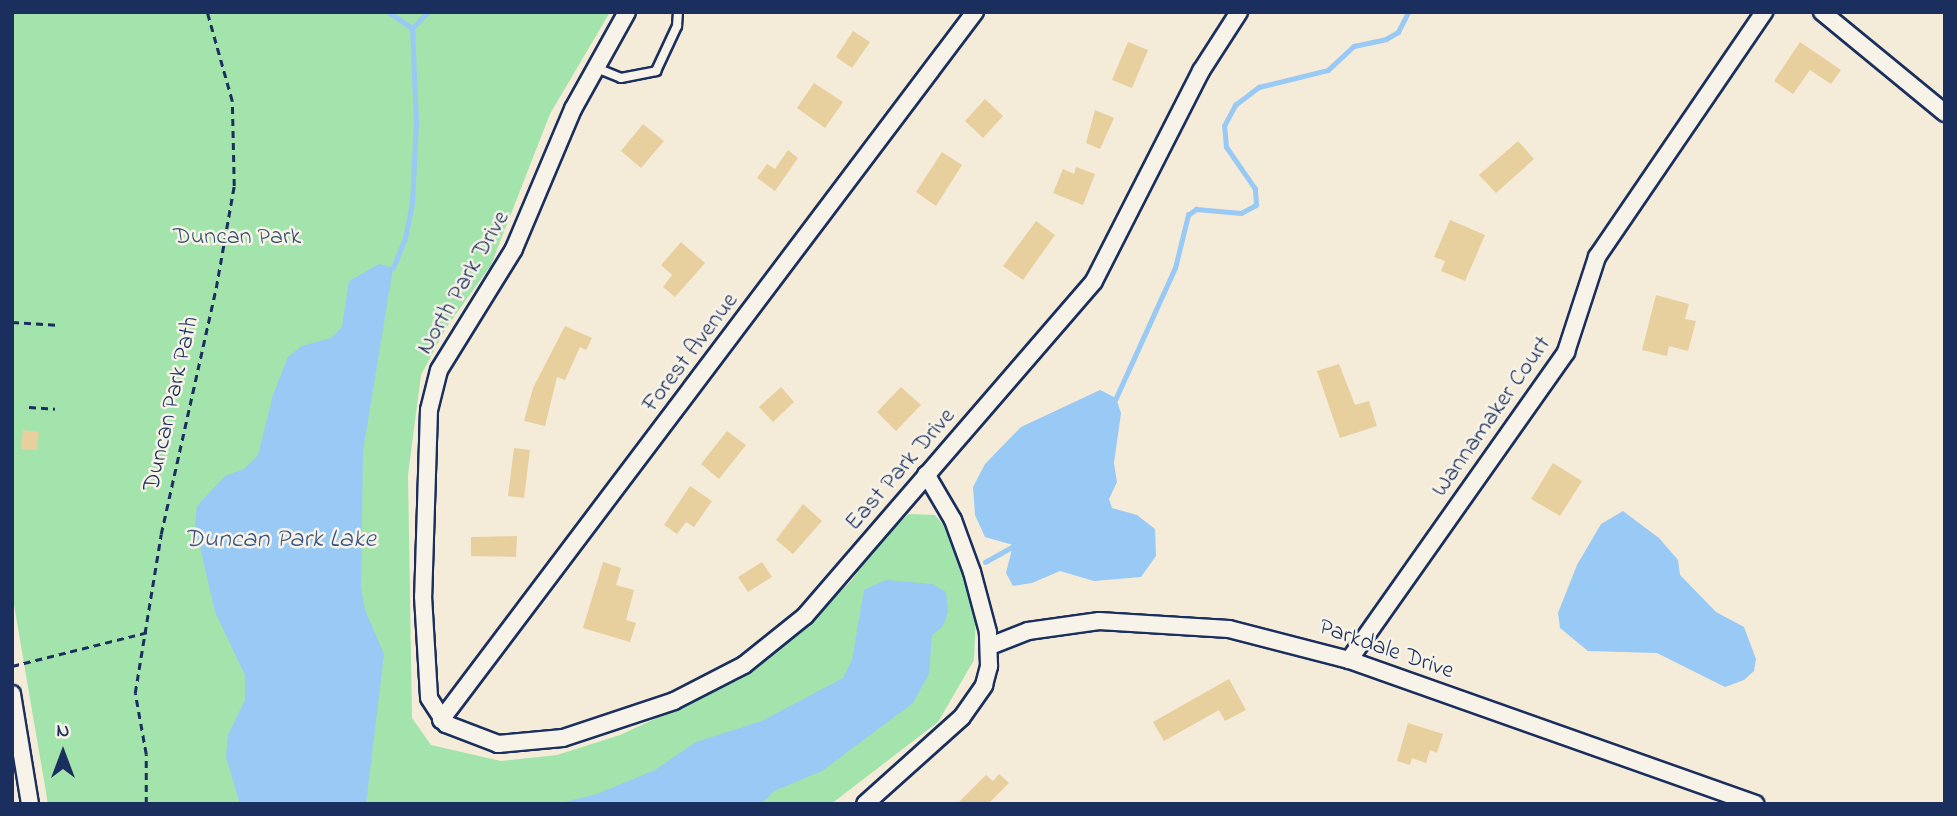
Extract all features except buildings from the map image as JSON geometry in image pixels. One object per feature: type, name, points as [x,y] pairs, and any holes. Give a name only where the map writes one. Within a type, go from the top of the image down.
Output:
[{"type":"street","name":"North Park Drive","points":[[441,720],[429,698],[423,628],[433,390],[449,352],[514,249],[550,159],[594,67],[627,12]]},
{"type":"street","name":"Forest Avenue","points":[[441,720],[975,12]]},
{"type":"street","name":"East Park Drive","points":[[441,720],[476,739],[542,743],[710,685],[744,665],[805,616],[1094,281],[1201,71],[1239,12]]},
{"type":"street","name":"Wannamaker Court","points":[[1349,660],[1566,352],[1577,330],[1588,276],[1597,257],[1764,12]]},
{"type":"street","points":[[1827,16],[1945,113]]},
{"type":"street","points":[[865,804],[975,702],[987,676],[990,646],[968,559],[953,520],[926,474]]},
{"type":"street","name":"Parkdale Drive","points":[[990,646],[1028,631],[1060,625],[1174,622],[1270,637],[1349,660],[1755,804]]},
{"type":"street","points":[[12,695],[30,804]]},
{"type":"lane","points":[[594,67],[621,78],[656,71],[677,26],[678,12]]},
{"type":"path","name":"Duncan Park Path","points":[[146,804],[146,754],[135,693],[148,632],[160,534],[216,288],[234,186],[232,101],[207,12]]},
{"type":"path","points":[[12,322],[60,325]]},
{"type":"path","points":[[29,407],[55,409]]},
{"type":"path","points":[[12,666],[148,632]]},
{"type":"green space","name":"Duncan Park","points":[[12,12],[610,12],[550,114],[491,265],[446,328],[421,375],[408,475],[412,718],[431,745],[501,761],[557,755],[620,735],[739,680],[783,646],[851,581],[882,539],[909,514],[935,515],[954,538],[976,614],[974,660],[938,722],[831,804],[48,804],[12,593]]},
{"type":"water","name":"Duncan Park Lake","points":[[379,264],[393,268],[363,451],[361,588],[365,610],[384,654],[366,804],[240,804],[226,757],[228,735],[245,700],[245,675],[215,612],[195,525],[197,506],[225,476],[244,469],[258,455],[273,395],[288,357],[302,346],[331,338],[342,327],[349,281]]},
{"type":"water","points":[[1100,390],[1116,398],[1121,413],[1114,463],[1117,482],[1109,499],[1112,508],[1137,515],[1155,529],[1156,556],[1141,577],[1094,581],[1060,571],[1032,583],[1013,586],[1006,573],[1013,545],[985,537],[975,515],[973,487],[985,464],[1021,427]]},
{"type":"water","points":[[1623,511],[1659,538],[1678,560],[1680,575],[1716,612],[1744,627],[1756,659],[1754,671],[1744,680],[1725,687],[1657,653],[1588,651],[1560,628],[1558,613],[1577,565],[1601,524]]},
{"type":"water","points":[[886,580],[932,584],[946,592],[948,612],[943,626],[932,635],[929,674],[913,703],[822,771],[774,791],[761,804],[556,804],[597,794],[655,770],[696,742],[762,721],[843,678],[852,660],[864,590]]},
{"type":"waterway","points":[[389,12],[412,28]]},
{"type":"waterway","points":[[393,268],[405,239],[412,202],[416,123],[412,28],[428,12]]},
{"type":"waterway","points":[[1115,400],[1175,268],[1188,215],[1196,209],[1241,213],[1256,205],[1255,189],[1226,147],[1224,126],[1235,105],[1259,87],[1328,70],[1354,46],[1386,39],[1398,32],[1408,12]]},
{"type":"waterway","points":[[985,562],[1017,544]]}]
